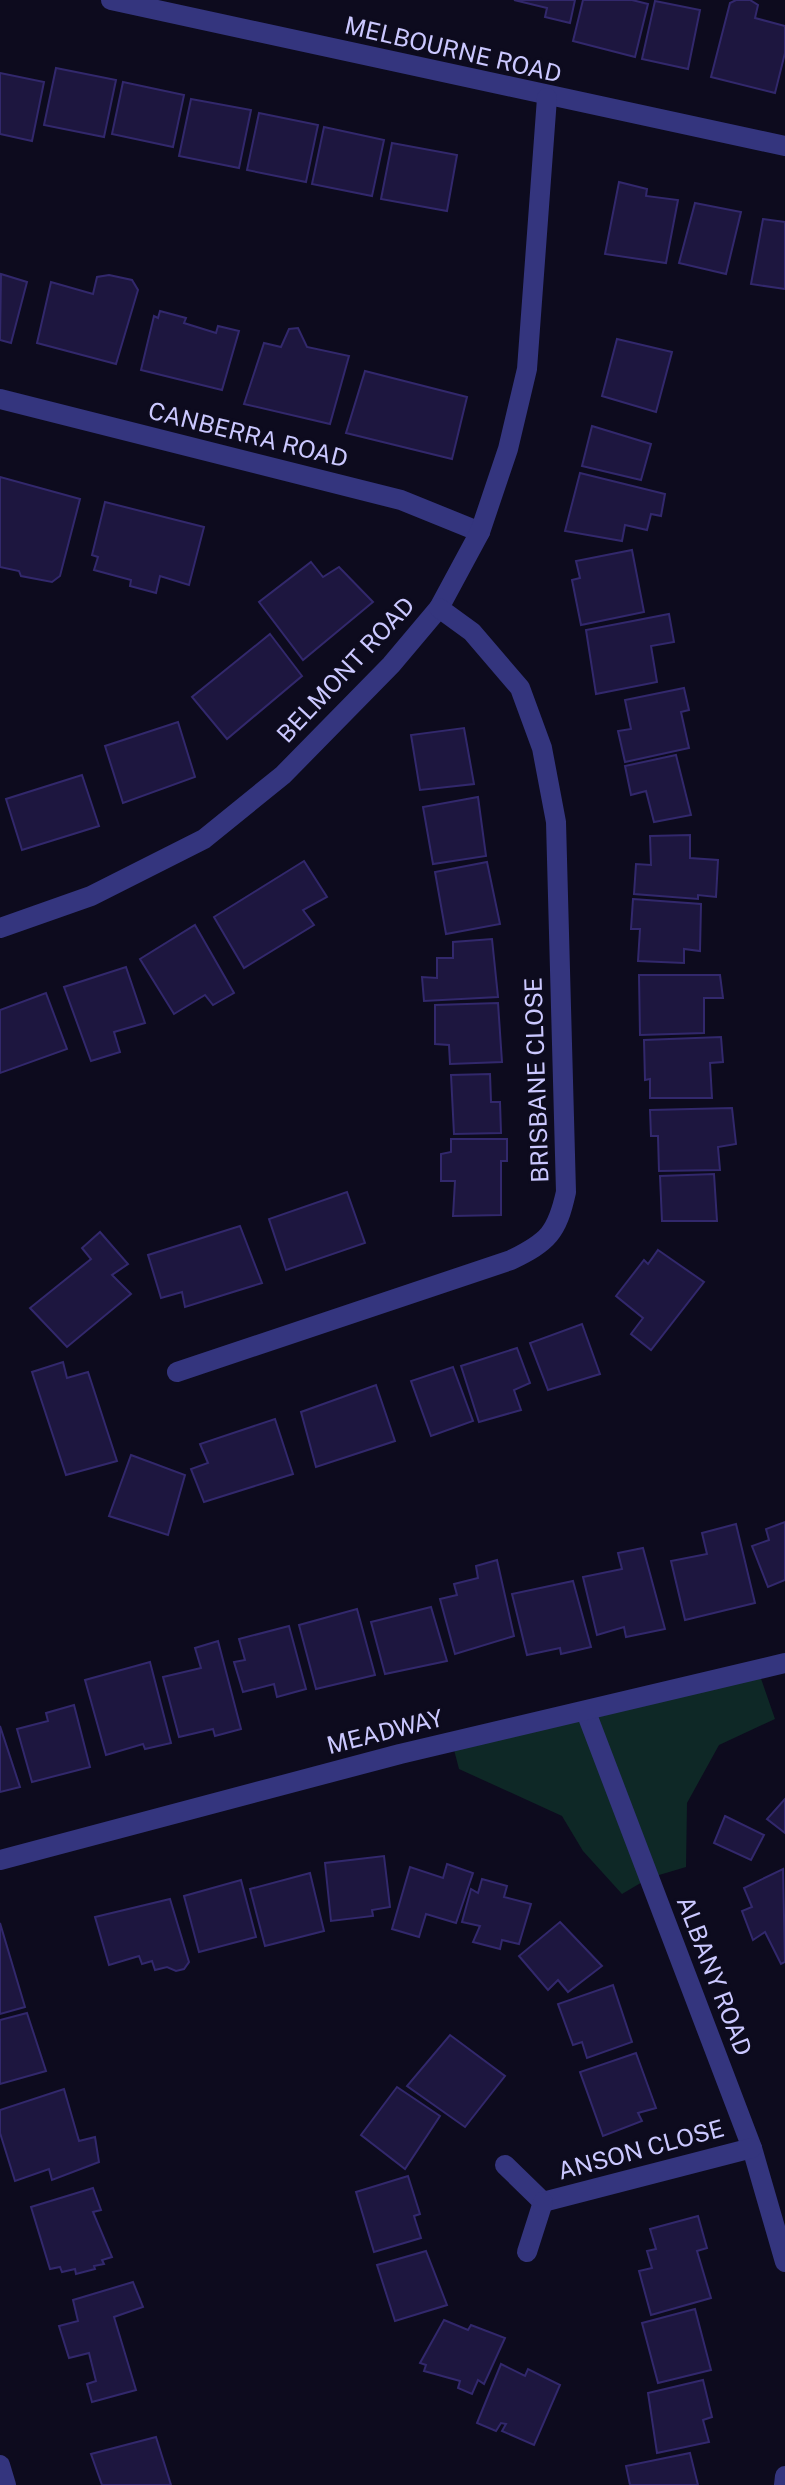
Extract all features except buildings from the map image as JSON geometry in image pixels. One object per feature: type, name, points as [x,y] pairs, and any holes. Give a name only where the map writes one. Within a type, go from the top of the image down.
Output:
[{"type":"street","name":"MELBOURNE ROAD","points":[[111,0],[547,98],[785,146]]},
{"type":"street","name":"BELMONT ROAD","points":[[0,928],[91,896],[204,839],[283,775],[338,721],[439,608],[480,532],[508,449],[527,369],[547,98]]},
{"type":"street","name":"CANBERRA ROAD","points":[[0,399],[401,500],[480,532]]},
{"type":"street","name":"BRISBANE CLOSE","points":[[177,1372],[511,1260],[541,1245],[559,1222],[566,1192],[556,822],[542,748],[520,688],[472,632],[439,608]]},
{"type":"street","name":"MEADWAY","points":[[0,1860],[400,1754],[785,1663]]},
{"type":"street","name":"ALBANY ROAD","points":[[586,1712],[752,2148],[785,2262]]},
{"type":"street","name":"ANSON CLOSE","points":[[543,2202],[752,2148]]},
{"type":"street","name":"ANSON CLOSE","points":[[505,2165],[543,2202]]},
{"type":"street","name":"ANSON CLOSE","points":[[527,2252],[543,2202]]},
{"type":"street","points":[[0,2465],[6,2485]]},
{"type":"street","points":[[784,2485],[785,2476]]},
{"type":"green space","points":[[758,1670],[775,1719],[719,1745],[687,1803],[686,1867],[649,1878],[622,1894],[583,1851],[562,1816],[459,1769],[452,1742]]}]
